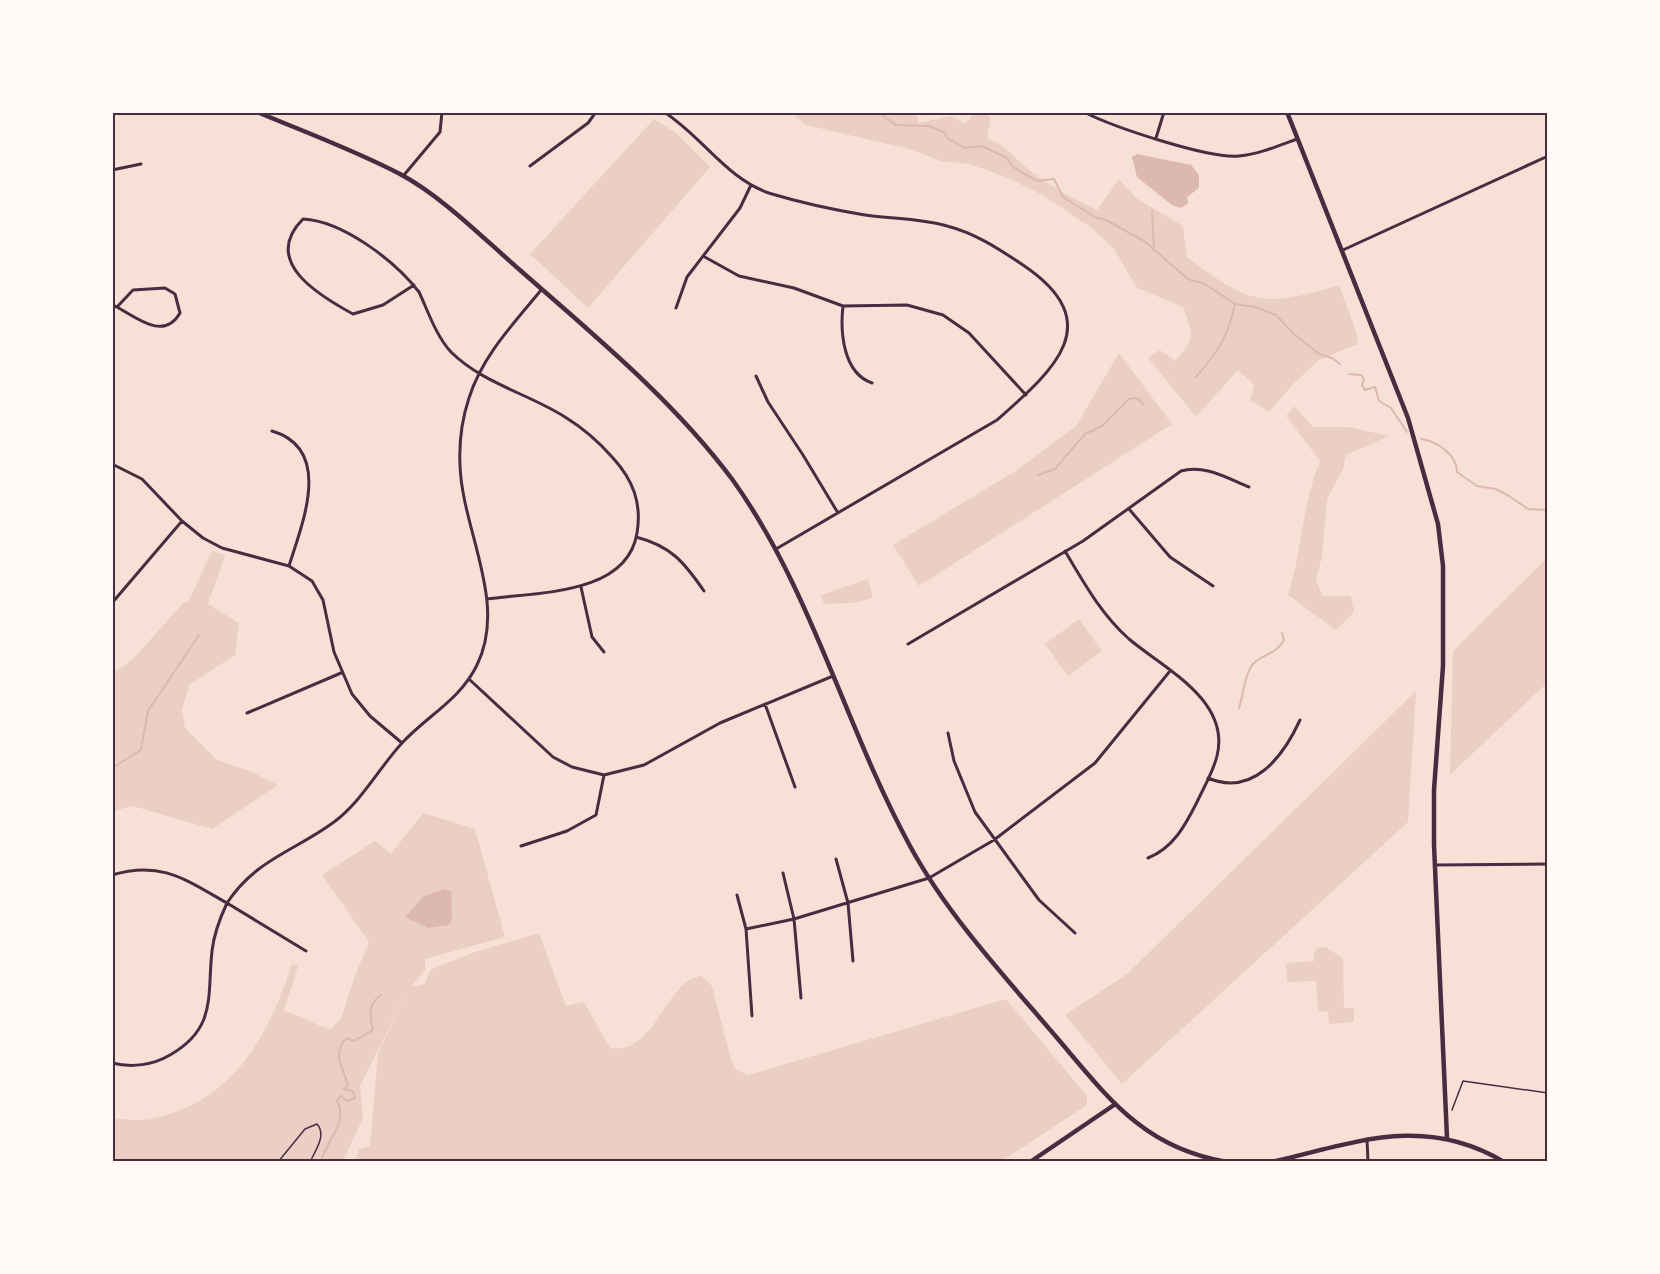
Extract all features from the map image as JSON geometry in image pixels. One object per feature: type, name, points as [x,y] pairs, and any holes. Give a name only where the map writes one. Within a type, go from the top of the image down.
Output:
[{"type":"main road","points":[[257,112],[403,176],[464,220],[646,382],[690,428],[730,478],[776,549],[892,810],[929,878],[1009,980],[1114,1105],[1150,1135],[1181,1150],[1227,1161]]},
{"type":"main road","points":[[1287,112],[1408,418],[1438,524],[1443,566],[1443,666],[1434,790],[1435,865],[1447,1138]]},
{"type":"main road","points":[[1030,1161],[1114,1105]]},
{"type":"main road","points":[[1272,1161],[1367,1139],[1422,1135],[1469,1144],[1504,1161]]},
{"type":"street","points":[[530,166],[588,123],[596,112]]},
{"type":"street","points":[[664,112],[684,125],[732,173],[751,185],[772,194],[833,209],[950,226],[989,242],[1037,275],[1054,289],[1065,308],[1068,335],[1056,361],[1026,394],[976,434],[776,549]]},
{"type":"street","points":[[1084,112],[1139,135],[1224,156],[1239,156],[1299,139]]},
{"type":"street","points":[[1156,138],[1164,112]]},
{"type":"street","points":[[403,176],[440,132],[442,113]]},
{"type":"street","points":[[1343,250],[1548,156]]},
{"type":"street","points":[[112,170],[141,164]]},
{"type":"street","points":[[676,308],[687,277],[740,208],[751,185]]},
{"type":"street","points":[[414,285],[383,305],[353,314],[300,278],[293,269],[288,252],[292,229],[303,219],[317,219],[333,225],[384,256],[414,285],[449,350],[480,373],[565,416],[604,448],[623,468],[635,489],[640,515],[636,537],[627,558],[614,572],[597,582],[581,586],[487,599]]},
{"type":"street","points":[[703,256],[739,276],[794,288],[843,306],[907,305],[943,315],[969,333],[1026,394]]},
{"type":"street","points":[[165,288],[175,294],[180,313],[169,325],[159,328],[148,325],[115,306],[133,290],[165,288]]},
{"type":"street","points":[[112,1063],[141,1065],[162,1060],[183,1047],[197,1032],[209,1007],[214,938],[227,903],[239,885],[253,871],[336,821],[357,800],[402,743],[450,704],[470,680],[479,662],[485,638],[487,599],[463,494],[459,464],[463,420],[480,373],[497,343],[542,289]]},
{"type":"street","points":[[843,306],[840,330],[842,340],[856,373],[862,380],[872,383]]},
{"type":"street","points":[[756,376],[768,402],[838,513]]},
{"type":"street","points":[[272,431],[286,435],[297,446],[310,478],[308,506],[289,566]]},
{"type":"street","points":[[112,464],[142,479],[182,521],[222,548],[289,566],[303,573],[319,590],[341,673],[352,694],[370,716],[402,743]]},
{"type":"street","points":[[908,644],[1083,541],[1174,476],[1189,469],[1207,470],[1249,487]]},
{"type":"street","points":[[1129,508],[1170,557],[1213,586]]},
{"type":"street","points":[[112,603],[182,521]]},
{"type":"street","points":[[636,537],[666,548],[687,567],[704,591]]},
{"type":"street","points":[[1065,551],[1105,614],[1129,638],[1198,694],[1212,713],[1218,737],[1217,754],[1208,778],[1191,813],[1172,843],[1160,853],[1148,858]]},
{"type":"street","points":[[581,586],[592,637],[604,652]]},
{"type":"street","points":[[746,929],[794,919],[929,878],[994,840],[1095,763],[1170,671]]},
{"type":"street","points":[[247,713],[341,673]]},
{"type":"street","points":[[470,680],[553,757],[572,767],[604,776],[644,765],[720,723],[833,676]]},
{"type":"street","points":[[765,704],[795,787]]},
{"type":"street","points":[[1208,778],[1223,784],[1248,782],[1290,743],[1300,720]]},
{"type":"street","points":[[948,733],[954,761],[966,796],[994,840],[1039,900],[1075,933]]},
{"type":"street","points":[[521,846],[567,831],[596,815],[604,776]]},
{"type":"street","points":[[836,859],[848,903],[853,961]]},
{"type":"street","points":[[1435,865],[1548,864]]},
{"type":"street","points":[[112,875],[126,871],[163,870],[177,875],[306,951]]},
{"type":"street","points":[[783,873],[794,919],[801,998]]},
{"type":"street","points":[[737,895],[746,929],[752,1016]]},
{"type":"street","points":[[1367,1139],[1368,1161]]},
{"type":"path","points":[[1446,1126],[1463,1081],[1548,1093]]},
{"type":"path","points":[[278,1161],[305,1129],[318,1124],[321,1137],[310,1161]]},
{"type":"path","points":[[145,1161],[170,1161]]},
{"type":"shaded area","points":[[792,113],[917,113],[918,123],[952,116],[965,124],[974,113],[986,113],[991,117],[987,138],[1001,145],[1047,183],[1097,210],[1119,179],[1136,198],[1183,226],[1187,257],[1227,285],[1243,293],[1259,298],[1275,299],[1339,285],[1356,331],[1358,344],[1319,360],[1294,383],[1269,412],[1250,400],[1254,385],[1238,370],[1196,417],[1148,358],[1160,350],[1175,361],[1187,347],[1191,336],[1183,307],[1137,288],[1114,249],[1093,229],[1044,196],[1006,177],[969,164],[941,161],[909,149],[806,125]]},
{"type":"shaded area","points":[[654,119],[676,133],[710,167],[588,308],[530,254]]},
{"type":"shaded area","points":[[1137,154],[1191,165],[1199,175],[1199,188],[1187,197],[1188,203],[1181,208],[1172,205],[1137,177],[1132,157]]},
{"type":"shaded area","points":[[1119,353],[1172,424],[919,586],[893,545],[1014,472],[1076,426]]},
{"type":"shaded area","points":[[1294,406],[1313,427],[1349,427],[1389,436],[1346,455],[1343,469],[1327,499],[1322,557],[1316,579],[1322,596],[1351,596],[1354,612],[1336,630],[1288,595],[1309,494],[1320,461],[1286,416]]},
{"type":"shaded area","points":[[212,551],[225,555],[208,604],[239,623],[235,655],[189,685],[182,710],[185,728],[217,760],[252,772],[278,785],[212,829],[133,806],[113,811],[113,673],[133,659],[184,602],[188,602]]},
{"type":"shaded area","points":[[1547,558],[1547,683],[1450,775],[1453,651]]},
{"type":"shaded area","points":[[868,579],[873,598],[852,603],[824,604],[821,595]]},
{"type":"shaded area","points":[[1079,619],[1102,651],[1068,676],[1045,644]]},
{"type":"shaded area","points":[[1416,691],[1408,822],[1122,1084],[1065,1015],[1127,974]]},
{"type":"shaded area","points":[[423,813],[475,829],[505,937],[425,959],[425,970],[411,987],[425,984],[430,970],[475,952],[539,933],[566,1006],[584,1002],[610,1048],[623,1048],[644,1036],[675,993],[686,983],[701,975],[712,986],[732,1063],[736,1070],[748,1075],[1006,999],[1087,1096],[1087,1105],[1002,1161],[355,1161],[359,1149],[370,1146],[378,1053],[408,990],[360,1086],[363,1118],[343,1161],[113,1162],[113,1118],[145,1120],[179,1111],[204,1098],[225,1082],[243,1063],[271,1017],[292,964],[298,966],[284,1010],[330,1030],[341,1019],[369,942],[322,875],[375,841],[391,854]]},
{"type":"shaded area","points":[[444,889],[451,891],[452,919],[449,925],[428,928],[405,917],[424,896]]},
{"type":"shaded area","points":[[1325,947],[1343,958],[1344,1008],[1354,1008],[1354,1022],[1329,1024],[1328,1011],[1318,1012],[1316,981],[1287,982],[1286,963],[1314,961],[1314,952],[1317,948]]},
{"type":"waterway","points":[[878,112],[896,125],[929,126],[945,133],[947,138],[965,148],[982,146],[1007,158],[1013,167],[1037,181],[1054,179],[1063,197],[1095,217],[1106,220],[1144,241],[1188,279],[1205,284],[1235,304],[1255,307],[1276,315],[1294,334],[1319,354],[1332,358],[1340,364]]},
{"type":"waterway","points":[[1152,211],[1154,251]]},
{"type":"waterway","points":[[1195,378],[1221,344],[1229,327],[1235,304]]},
{"type":"waterway","points":[[1349,374],[1361,375],[1364,379],[1362,385],[1365,390],[1375,387],[1379,401],[1391,408],[1407,432]]},
{"type":"waterway","points":[[1038,475],[1055,469],[1085,434],[1102,426],[1129,399],[1137,398],[1144,405]]},
{"type":"waterway","points":[[1421,439],[1445,450],[1454,460],[1457,472],[1477,486],[1496,489],[1528,509],[1548,510]]},
{"type":"waterway","points":[[1239,708],[1251,667],[1281,645],[1284,640],[1282,633]]},
{"type":"waterway","points":[[112,768],[141,750],[148,711],[199,635]]},
{"type":"waterway","points":[[321,1162],[339,1125],[340,1109],[337,1100],[341,1096],[347,1101],[355,1098],[353,1091],[344,1089],[348,1085],[339,1055],[342,1043],[347,1038],[354,1041],[373,1030],[372,1007],[381,995]]}]
